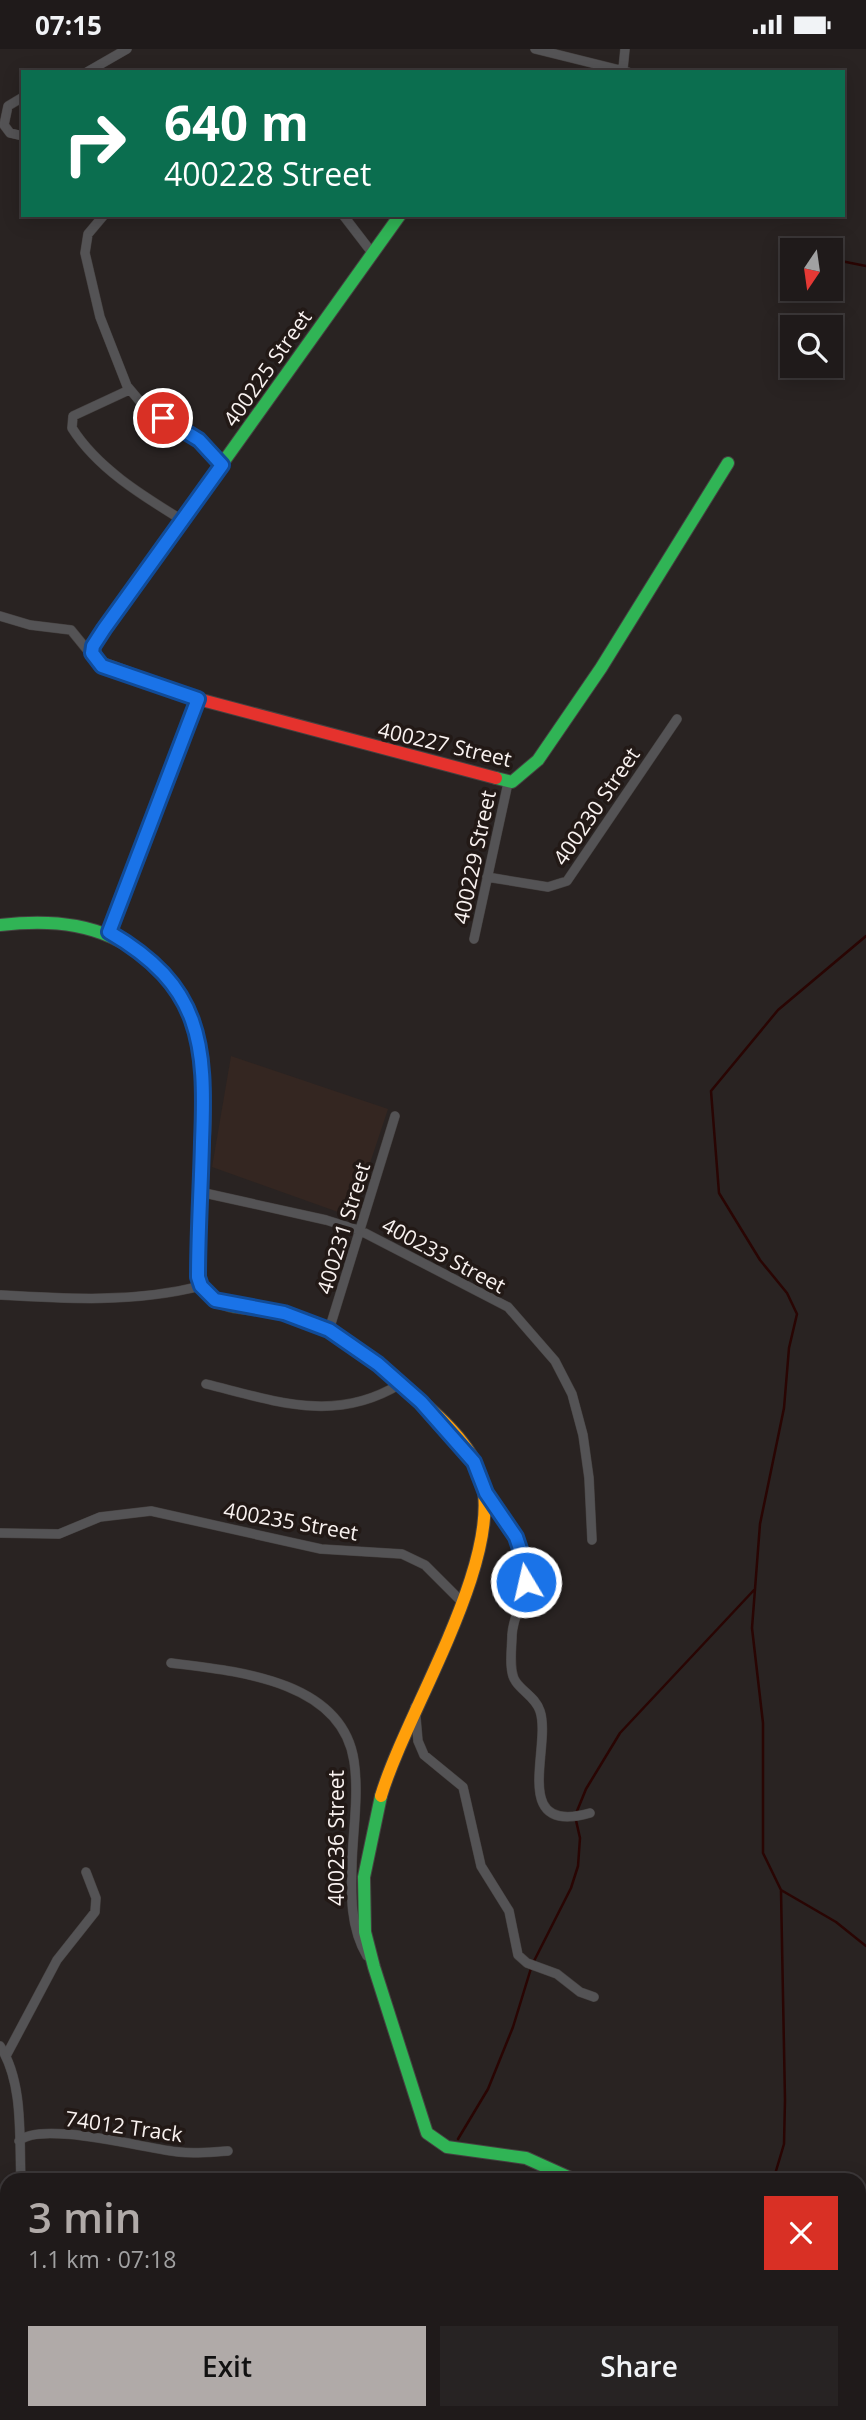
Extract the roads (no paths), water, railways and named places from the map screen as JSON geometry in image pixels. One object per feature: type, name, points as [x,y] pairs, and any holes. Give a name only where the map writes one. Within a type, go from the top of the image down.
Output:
[{"type":"street","points":[[90,70],[127,49]]},
{"type":"street","points":[[535,49],[626,70],[625,49]]},
{"type":"street","points":[[21,98],[8,106],[4,125],[10,133],[21,136]]},
{"type":"street","points":[[102,217],[88,235],[85,253],[100,317],[129,390],[151,411],[199,440],[222,465]]},
{"type":"street","points":[[345,217],[373,254]]},
{"type":"street","name":"400225 Street","points":[[93,651],[182,520],[399,217]]},
{"type":"street","points":[[129,390],[73,416],[72,428],[88,450],[133,488],[182,520]]},
{"type":"street","name":"400227 Street","points":[[93,651],[102,666],[198,699],[508,783],[526,773],[554,738],[601,668],[728,463]]},
{"type":"street","points":[[0,616],[30,625],[71,629],[93,651]]},
{"type":"street","points":[[109,932],[198,699]]},
{"type":"street","name":"400230 Street","points":[[487,877],[548,887],[567,881],[677,719]]},
{"type":"street","name":"400229 Street","points":[[474,939],[508,783]]},
{"type":"street","points":[[0,925],[47,919],[71,921],[109,932],[133,946],[166,977],[184,1001],[195,1026],[202,1056],[204,1086],[198,1277],[201,1286],[215,1300],[284,1313],[329,1330],[378,1364],[400,1384],[462,1445],[482,1476],[486,1493],[486,1527],[461,1601],[415,1705],[381,1795],[363,1893],[363,1918],[374,1966],[419,2113],[433,2141],[459,2149],[525,2158],[564,2173]]},
{"type":"street","name":"400231 Street","points":[[329,1330],[394,1137],[395,1116]]},
{"type":"street","name":"400233 Street","points":[[200,1192],[326,1220],[361,1231],[508,1307],[555,1361],[572,1394],[583,1435],[592,1540]]},
{"type":"street","points":[[0,1295],[86,1301],[160,1294],[201,1286]]},
{"type":"street","points":[[206,1384],[313,1408],[336,1408],[368,1401],[400,1384]]},
{"type":"street","points":[[486,1493],[516,1537],[525,1564],[526,1582],[513,1622],[513,1667],[514,1680],[540,1711],[541,1761],[537,1792],[545,1805],[555,1812],[575,1816],[590,1813]]},
{"type":"street","name":"400235 Street","points":[[0,1534],[59,1534],[100,1517],[151,1511],[321,1549],[402,1554],[425,1565],[461,1601]]},
{"type":"street","name":"400236 Street","points":[[171,1663],[241,1674],[296,1691],[331,1713],[345,1731],[355,1776],[353,1919],[363,1949],[374,1966]]},
{"type":"street","points":[[415,1705],[418,1741],[424,1755],[463,1787],[481,1866],[509,1911],[518,1955],[527,1963],[557,1974],[580,1992],[594,1997]]},
{"type":"street","points":[[6,2056],[57,1960],[95,1912],[97,1903],[86,1871]]},
{"type":"street","points":[[0,2046],[14,2081],[21,2173]]},
{"type":"street","name":"74012 Track","points":[[19,2141],[37,2133],[107,2139],[177,2152],[228,2151]]},
{"type":"waterway","points":[[844,262],[866,266]]},
{"type":"waterway","points":[[866,936],[778,1010],[711,1091],[719,1193],[760,1260],[787,1293],[797,1314],[789,1348],[784,1408],[760,1524],[752,1628],[763,1723],[763,1853],[781,1890],[836,1922],[866,1946]]},
{"type":"waterway","points":[[458,2139],[488,2089],[513,2027],[532,1965],[571,1888],[578,1866],[580,1838],[575,1816],[586,1789],[620,1733],[754,1590]]},
{"type":"waterway","points":[[775,2173],[784,2144],[785,2100],[781,1891]]}]
